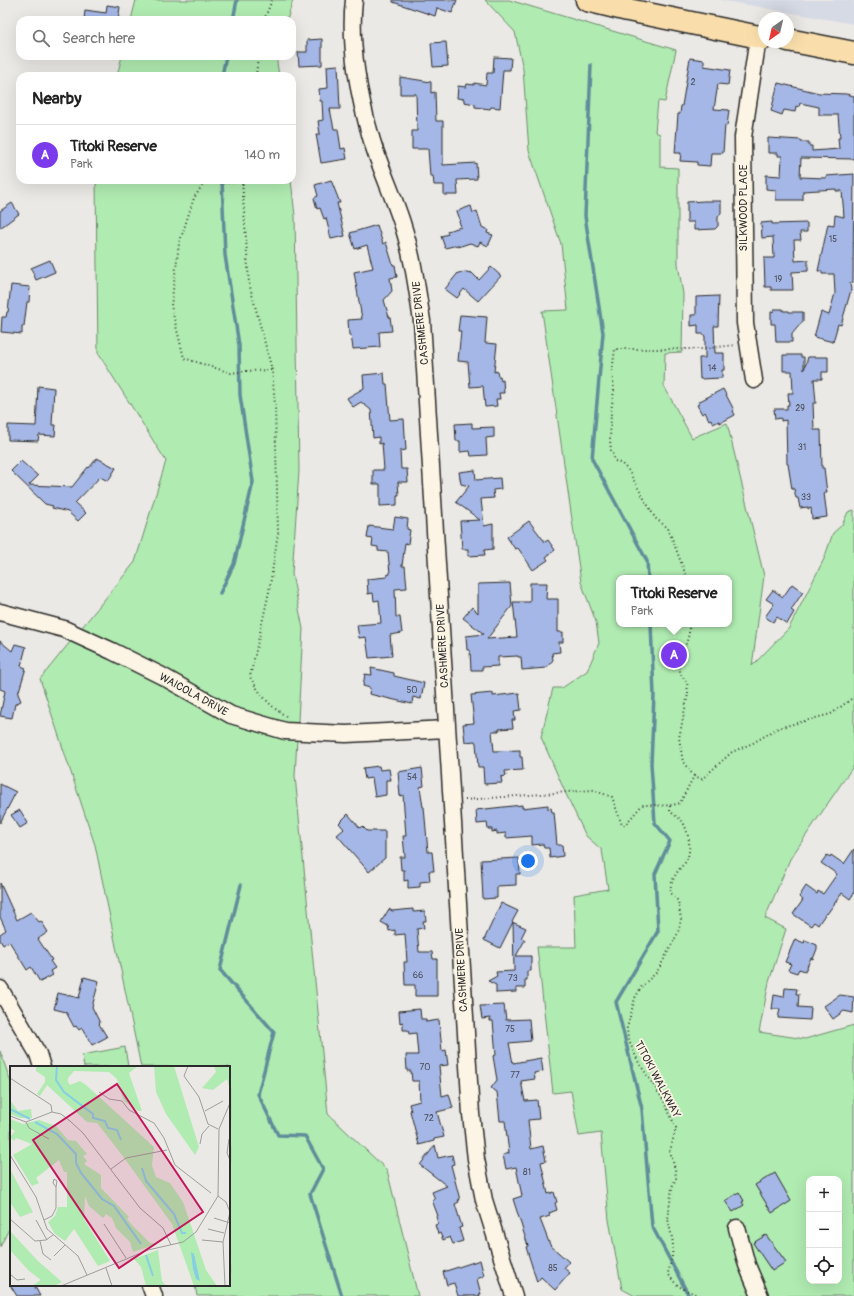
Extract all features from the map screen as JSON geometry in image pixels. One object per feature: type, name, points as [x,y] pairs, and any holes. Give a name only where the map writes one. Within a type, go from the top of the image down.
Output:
[{"type":"highway","points":[[587,0],[758,37]]},
{"type":"highway","points":[[794,41],[854,53]]},
{"type":"street","name":"CASHMERE DRIVE","points":[[354,0],[352,15],[353,33],[356,70],[362,106],[372,141],[407,240],[414,265],[421,314],[471,1114],[476,1159],[484,1200],[514,1296]]},
{"type":"street","name":"SILKWOOD PLACE","points":[[754,380],[745,323],[743,137],[759,48]]},
{"type":"street","name":"WAICOLA DRIVE","points":[[0,612],[64,628],[162,676],[231,715],[285,731],[346,734],[446,729]]},
{"type":"street","points":[[0,989],[38,1054],[42,1066]]},
{"type":"street","points":[[737,1228],[747,1265],[760,1296]]},
{"type":"street","points":[[150,1286],[154,1296]]},
{"type":"path","points":[[266,16],[272,0]]},
{"type":"path","points":[[256,72],[258,60]]},
{"type":"path","points":[[204,184],[194,198],[179,244],[171,306],[184,358],[231,373],[272,370]]},
{"type":"path","points":[[241,184],[249,283],[272,370],[275,405],[278,533],[269,592],[250,677],[271,705],[288,717],[285,731]]},
{"type":"path","points":[[686,575],[668,528],[655,518],[628,470],[622,464],[615,461],[611,450],[611,412],[614,390],[612,372],[615,349],[701,349],[748,344]]},
{"type":"path","points":[[689,627],[689,634],[678,667],[681,675],[687,682],[688,694],[679,738],[683,762],[694,776],[702,779],[732,752],[753,743],[778,728],[831,714],[854,697]]},
{"type":"path","points":[[451,800],[592,790],[612,797],[622,824],[625,825],[642,805],[661,804],[670,806],[680,803],[694,776]]},
{"type":"path","name":"TITOKI WALKWAY","points":[[670,806],[670,811],[681,819],[686,829],[689,852],[687,860],[671,882],[670,892],[678,901],[681,919],[678,933],[657,972],[642,986],[635,998],[627,1028],[628,1039],[639,1063],[664,1101],[676,1128],[670,1151],[676,1178],[672,1187],[668,1219],[673,1243],[668,1273],[671,1280],[678,1287],[700,1296]]},
{"type":"shaded area","points":[[720,0],[854,0],[854,24],[794,13],[794,12]]},
{"type":"green space","points":[[136,0],[293,0],[288,16],[132,16]]},
{"type":"green space","points":[[485,0],[509,0],[676,50],[665,102],[658,101],[655,132],[660,134],[660,167],[678,168],[678,264],[683,294],[682,352],[665,353],[664,386],[692,438],[727,423],[764,576],[752,666],[789,628],[824,559],[833,533],[842,525],[848,512],[854,510],[854,765],[790,859],[765,918],[786,929],[769,982],[759,1032],[805,1039],[854,1025],[854,1296],[635,1296],[622,1289],[609,1220],[601,1133],[579,1136],[571,1091],[553,1093],[537,947],[576,947],[574,895],[608,889],[602,850],[586,836],[541,737],[553,688],[562,688],[587,671],[599,643],[596,622],[581,582],[542,311],[568,310],[561,244],[529,151],[523,69],[515,32]]},
{"type":"green space","points":[[121,60],[277,60],[278,72],[118,72]]},
{"type":"green space","points":[[96,184],[291,184],[295,216],[299,471],[292,574],[303,629],[295,776],[328,1114],[387,1170],[418,1296],[197,1296],[195,1286],[230,1286],[230,1066],[141,1066],[95,845],[40,679],[135,562],[166,461],[98,353]]},
{"type":"green space","points":[[125,1047],[128,1066],[84,1066],[82,1055]]},
{"type":"green space","points":[[0,1051],[10,1080],[10,1227],[0,1247]]},
{"type":"building","points":[[393,0],[457,0],[452,13],[437,8],[435,16],[393,2]]},
{"type":"building","points":[[107,5],[120,7],[119,16],[84,16],[85,10],[106,13]]},
{"type":"building","points":[[322,39],[322,65],[299,66],[298,52],[307,52],[307,40]]},
{"type":"building","points":[[446,42],[448,66],[433,67],[431,43]]},
{"type":"building","points":[[494,57],[511,58],[510,70],[503,70],[500,108],[491,107],[490,109],[475,107],[475,104],[464,102],[464,99],[457,98],[458,86],[466,87],[467,84],[474,85],[474,83],[486,85],[487,73],[493,73]]},
{"type":"building","points":[[690,58],[704,60],[704,66],[730,70],[728,85],[718,84],[714,109],[729,110],[727,126],[725,125],[723,153],[711,153],[710,166],[697,165],[697,162],[680,161],[681,153],[675,153],[678,114],[680,114],[682,106]]},
{"type":"building","points":[[338,65],[340,109],[330,109],[334,129],[338,129],[341,149],[345,148],[347,159],[321,163],[316,134],[320,134],[318,121],[323,120],[322,101],[320,101],[319,89],[328,88],[327,66]]},
{"type":"building","points":[[400,77],[431,82],[431,93],[435,92],[436,121],[443,121],[443,165],[476,163],[477,179],[457,180],[458,195],[444,195],[444,185],[434,185],[433,176],[430,176],[428,149],[412,149],[412,131],[417,131],[416,94],[400,94]]},
{"type":"building","points":[[778,83],[819,93],[846,94],[854,96],[854,159],[801,158],[800,177],[826,178],[826,176],[854,174],[853,283],[850,283],[851,290],[841,325],[838,324],[833,342],[814,337],[821,312],[829,315],[835,293],[834,274],[822,274],[822,271],[818,271],[828,224],[834,225],[835,215],[844,217],[842,191],[836,191],[836,189],[803,191],[803,200],[776,200],[776,190],[766,189],[766,175],[781,176],[782,156],[778,156],[778,153],[768,153],[768,138],[801,140],[801,142],[809,142],[809,146],[812,146],[812,151],[839,149],[838,138],[840,138],[838,115],[819,115],[819,107],[800,103],[799,107],[796,106],[795,112],[784,110],[782,115],[771,111]]},
{"type":"building","points":[[331,180],[340,203],[337,203],[345,236],[331,239],[326,218],[324,219],[320,208],[317,209],[314,198],[318,196],[315,185]]},
{"type":"building","points":[[721,201],[721,213],[718,217],[718,226],[715,229],[694,230],[694,222],[687,222],[687,202]]},
{"type":"building","points":[[12,203],[19,214],[0,228],[0,211]]},
{"type":"building","points":[[471,206],[473,213],[477,211],[482,227],[488,230],[487,233],[493,235],[488,246],[480,242],[478,246],[470,243],[458,247],[458,245],[445,248],[441,236],[448,234],[447,231],[461,227],[457,211]]},
{"type":"building","points":[[772,222],[772,224],[807,223],[807,232],[800,232],[801,240],[794,240],[795,261],[808,260],[808,271],[792,272],[793,290],[771,290],[771,287],[765,287],[764,258],[774,258],[773,237],[762,238],[761,223]]},
{"type":"building","points":[[377,225],[383,244],[386,242],[393,265],[395,265],[397,277],[390,278],[392,291],[384,300],[390,317],[392,331],[379,332],[380,347],[353,349],[351,335],[349,335],[348,320],[362,319],[354,272],[373,268],[367,245],[355,249],[350,233]]},
{"type":"building","points":[[50,260],[55,272],[36,280],[31,268]]},
{"type":"building","points":[[491,267],[501,276],[478,301],[464,289],[457,298],[445,289],[458,273],[472,273],[479,280]]},
{"type":"building","points":[[11,285],[30,287],[29,302],[27,302],[24,326],[22,326],[22,334],[1,332],[2,317],[6,317],[8,312]]},
{"type":"building","points":[[719,296],[718,326],[714,326],[715,353],[724,353],[724,370],[722,370],[722,378],[700,379],[699,358],[705,358],[705,337],[704,334],[698,334],[698,325],[691,326],[691,315],[696,315],[696,297]]},
{"type":"building","points":[[774,309],[783,309],[783,311],[789,312],[803,312],[803,321],[792,334],[792,342],[776,342],[775,324],[771,324],[771,312],[774,311]]},
{"type":"building","points":[[460,315],[487,317],[485,343],[497,344],[494,372],[497,371],[501,381],[503,380],[504,393],[499,393],[500,399],[496,399],[497,406],[485,407],[483,386],[470,387],[468,362],[458,361],[461,331],[458,331]]},
{"type":"building","points":[[783,355],[801,355],[801,357],[804,357],[804,370],[808,357],[828,357],[828,372],[822,372],[822,379],[814,379],[816,403],[813,403],[814,430],[821,430],[822,468],[824,468],[827,493],[824,493],[827,517],[812,519],[811,508],[800,508],[798,498],[796,498],[794,489],[792,489],[787,464],[786,420],[781,421],[781,418],[775,419],[774,409],[787,409],[787,405],[789,405],[788,393],[793,393],[792,371],[783,371]]},
{"type":"building","points":[[384,373],[385,384],[387,384],[390,420],[404,419],[406,450],[400,451],[401,469],[407,469],[408,482],[398,482],[399,495],[397,495],[397,505],[380,506],[380,484],[373,484],[373,470],[384,470],[382,443],[379,444],[379,437],[373,438],[371,410],[361,402],[353,407],[347,398],[364,388],[363,375]]},
{"type":"building","points":[[38,386],[54,388],[52,425],[56,425],[55,436],[39,435],[38,441],[8,440],[8,425],[36,426]]},
{"type":"building","points":[[723,389],[735,415],[720,423],[719,421],[713,424],[705,412],[702,414],[697,405],[699,404],[698,402]]},
{"type":"building","points":[[472,423],[472,428],[494,427],[494,437],[486,438],[487,455],[471,456],[470,451],[460,452],[460,441],[456,441],[455,424]]},
{"type":"building","points":[[97,458],[116,468],[108,481],[100,477],[75,503],[86,513],[78,521],[68,512],[52,508],[53,506],[45,504],[11,471],[21,461],[38,476],[29,485],[72,487]]},
{"type":"building","points":[[475,470],[476,480],[500,478],[501,489],[493,490],[494,498],[481,499],[484,526],[493,524],[493,549],[484,550],[485,555],[468,556],[468,549],[462,549],[460,521],[480,520],[456,502],[469,486],[461,484],[459,472]]},
{"type":"building","points":[[395,517],[408,519],[407,529],[410,530],[408,544],[405,543],[402,566],[405,566],[407,588],[395,589],[396,617],[400,617],[402,633],[390,635],[392,656],[369,658],[366,637],[359,638],[357,625],[381,623],[379,600],[374,601],[373,593],[368,594],[367,579],[387,577],[387,575],[390,574],[388,552],[378,551],[378,547],[372,546],[373,539],[367,538],[369,526],[393,529]]},
{"type":"building","points":[[529,521],[545,542],[548,540],[555,550],[546,557],[548,560],[533,570],[518,548],[515,549],[507,537]]},
{"type":"building","points":[[510,583],[512,606],[487,639],[517,637],[513,602],[530,602],[530,583],[547,583],[546,599],[558,599],[558,632],[563,632],[563,642],[559,642],[560,652],[552,653],[553,660],[546,668],[522,670],[521,657],[518,656],[498,657],[498,666],[482,667],[482,670],[471,670],[470,650],[467,650],[466,636],[484,634],[463,618],[472,607],[478,613],[478,584]]},
{"type":"building","points":[[792,584],[803,592],[791,610],[794,612],[787,624],[777,617],[773,622],[765,617],[774,604],[766,599],[773,590],[783,597]]},
{"type":"building","points":[[0,641],[12,651],[15,644],[26,647],[21,666],[26,668],[18,694],[21,701],[15,704],[12,718],[0,716],[5,691],[0,689]]},
{"type":"building","points":[[371,668],[394,673],[394,676],[424,683],[421,699],[413,697],[412,704],[369,694],[370,688],[363,686],[365,674],[372,675]]},
{"type":"building","points":[[493,693],[493,696],[519,693],[521,710],[514,711],[515,720],[512,720],[513,728],[492,731],[494,751],[520,750],[523,770],[505,771],[506,776],[501,777],[502,783],[484,784],[483,767],[478,767],[476,743],[475,741],[465,742],[463,724],[474,723],[471,695]]},
{"type":"building","points":[[379,766],[380,770],[389,769],[391,780],[386,780],[386,795],[375,797],[372,778],[365,779],[363,768]]},
{"type":"building","points":[[422,768],[424,786],[420,787],[424,807],[428,852],[432,852],[434,871],[429,871],[430,881],[420,882],[420,887],[408,888],[408,880],[404,881],[404,870],[401,870],[400,857],[405,857],[403,836],[406,836],[403,795],[400,796],[398,772]]},
{"type":"building","points":[[0,784],[16,792],[0,823]]},
{"type":"building","points":[[522,805],[522,808],[548,805],[548,809],[551,808],[552,812],[554,812],[557,845],[562,845],[563,856],[550,858],[549,848],[544,848],[543,844],[532,845],[532,836],[506,838],[506,833],[497,834],[497,831],[492,832],[492,829],[488,829],[487,823],[477,824],[476,810]]},
{"type":"building","points":[[20,810],[28,823],[20,828],[11,815]]},
{"type":"building","points":[[348,814],[360,828],[362,826],[367,831],[385,831],[385,858],[369,872],[337,835],[344,829],[339,823]]},
{"type":"building","points":[[854,849],[854,893],[850,899],[842,893],[818,925],[814,922],[811,926],[793,914],[803,900],[799,897],[806,886],[817,894],[818,891],[823,894],[837,874],[821,863],[827,855],[830,857],[831,855],[844,864]]},
{"type":"building","points":[[519,858],[520,874],[516,874],[516,885],[497,886],[497,898],[483,899],[481,860]]},
{"type":"building","points":[[0,883],[17,920],[31,912],[39,922],[41,921],[48,932],[38,939],[52,960],[50,961],[55,968],[50,971],[53,975],[40,982],[31,967],[27,970],[9,941],[3,945],[0,940],[0,934],[6,930],[0,917]]},
{"type":"building","points":[[501,903],[518,911],[500,948],[484,940]]},
{"type":"building","points":[[389,909],[392,911],[413,909],[413,912],[425,911],[426,921],[423,921],[424,928],[417,929],[419,952],[432,952],[433,959],[437,959],[437,996],[415,996],[415,985],[405,985],[404,962],[407,962],[405,934],[395,935],[395,930],[389,931],[388,926],[381,922]]},
{"type":"building","points":[[513,922],[526,928],[521,938],[525,940],[516,956],[531,956],[531,971],[527,971],[525,988],[516,988],[516,992],[496,993],[496,985],[488,981],[497,976],[496,972],[514,971]]},
{"type":"building","points":[[795,939],[804,943],[805,940],[817,945],[813,959],[811,958],[805,971],[799,969],[797,973],[788,970],[791,964],[785,962]]},
{"type":"building","points":[[84,977],[99,981],[92,1007],[100,1023],[99,1024],[107,1037],[92,1045],[82,1028],[79,1030],[76,1026],[74,1027],[66,1012],[54,1009],[58,993],[79,998]]},
{"type":"building","points":[[785,988],[797,989],[796,994],[799,994],[798,1007],[811,1008],[810,1020],[778,1018],[780,1009],[772,1009],[774,995],[784,997]]},
{"type":"building","points":[[840,995],[854,997],[853,1013],[844,1011],[833,1019],[824,1006]]},
{"type":"building","points":[[504,1005],[506,1020],[529,1019],[531,1041],[509,1043],[513,1063],[541,1058],[543,1071],[534,1073],[535,1079],[521,1081],[525,1101],[537,1100],[539,1119],[528,1120],[531,1149],[543,1146],[546,1161],[541,1162],[548,1194],[554,1192],[557,1202],[555,1203],[557,1210],[549,1213],[550,1216],[540,1219],[550,1245],[569,1262],[564,1268],[570,1273],[555,1290],[541,1277],[537,1282],[526,1247],[528,1246],[513,1199],[522,1196],[516,1167],[506,1169],[503,1155],[509,1153],[505,1121],[500,1121],[497,1092],[491,1088],[497,1080],[493,1056],[496,1055],[493,1021],[490,1021],[490,1018],[482,1019],[480,1006]]},
{"type":"building","points":[[420,1009],[421,1019],[426,1019],[426,1022],[439,1020],[442,1051],[446,1050],[448,1065],[439,1066],[442,1096],[449,1094],[453,1108],[437,1112],[444,1137],[419,1145],[409,1104],[420,1101],[419,1081],[412,1081],[411,1071],[407,1071],[406,1055],[418,1055],[416,1033],[409,1034],[408,1030],[403,1030],[403,1022],[400,1023],[399,1011]]},
{"type":"building","points":[[435,1145],[438,1158],[452,1155],[454,1164],[451,1165],[460,1200],[458,1200],[459,1202],[455,1204],[462,1227],[459,1228],[463,1241],[453,1244],[450,1237],[443,1240],[440,1233],[438,1234],[435,1225],[438,1224],[436,1216],[438,1216],[432,1200],[435,1199],[432,1192],[447,1186],[420,1165]]},
{"type":"building","points":[[775,1173],[791,1201],[772,1213],[755,1185]]},
{"type":"building","points":[[739,1192],[744,1201],[742,1202],[744,1205],[733,1212],[725,1201]]},
{"type":"building","points":[[766,1235],[786,1262],[772,1271],[753,1243]]},
{"type":"building","points":[[480,1260],[484,1276],[477,1279],[481,1294],[479,1294],[480,1296],[458,1296],[454,1283],[447,1285],[443,1272]]},
{"type":"building","points":[[11,1286],[35,1286],[40,1296],[17,1296]]},
{"type":"waterway","points":[[234,16],[237,0]]},
{"type":"waterway","points":[[223,72],[225,60]]},
{"type":"waterway","points":[[591,65],[585,216],[603,333],[592,459],[647,561],[648,575]]},
{"type":"waterway","points":[[220,593],[234,564],[253,482],[240,395],[239,345],[225,255],[222,184]]},
{"type":"waterway","points":[[651,627],[654,695],[651,764],[655,823],[670,841],[655,874],[658,931],[616,1002],[642,1109],[652,1226],[689,1296]]},
{"type":"waterway","points":[[241,885],[220,970],[274,1032],[258,1094],[278,1135],[305,1136],[323,1169],[310,1194],[342,1296]]},
{"type":"place","name":"Titoki Reserve","points":[[674,655]]}]
